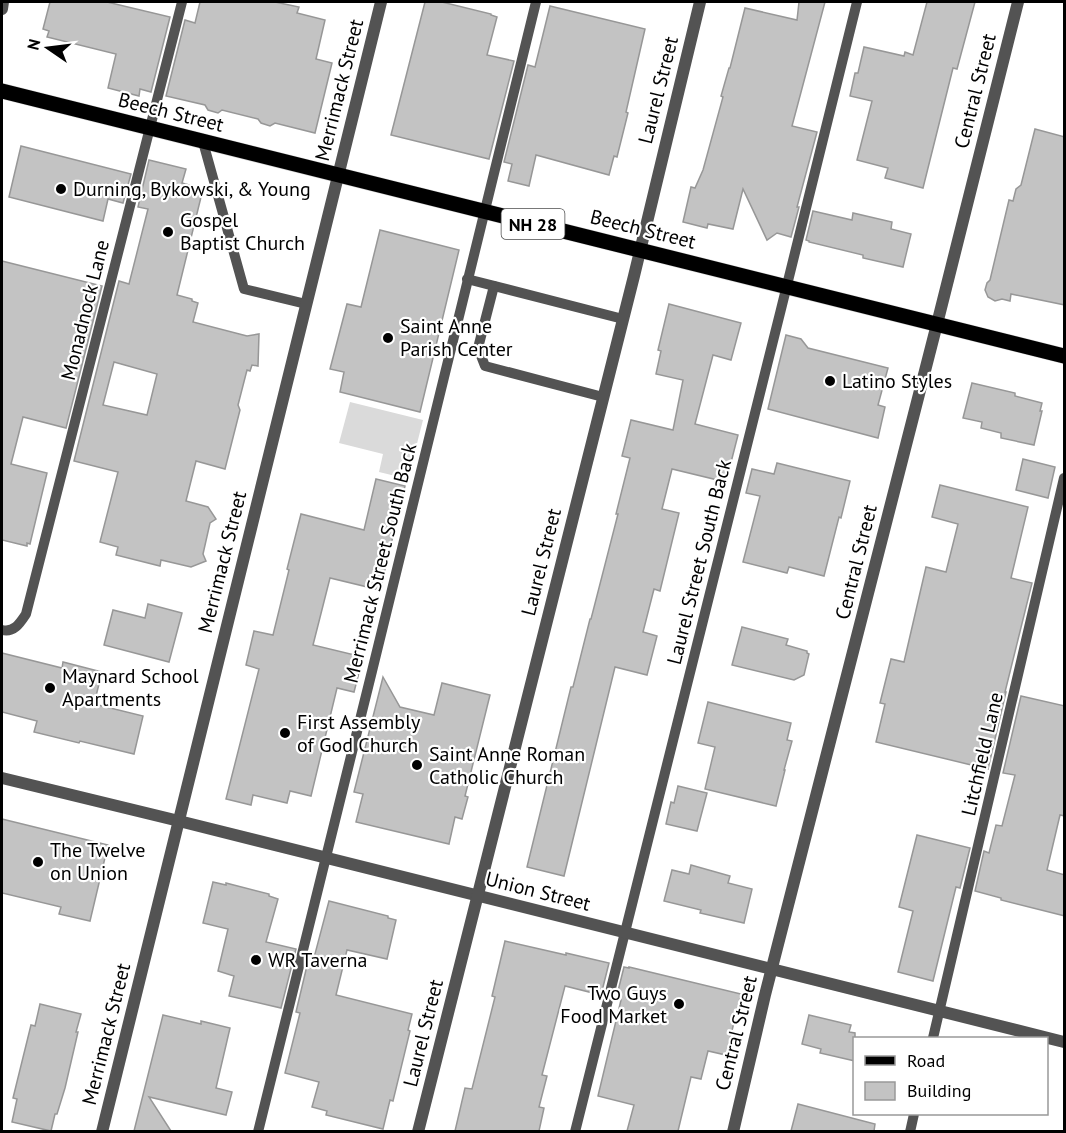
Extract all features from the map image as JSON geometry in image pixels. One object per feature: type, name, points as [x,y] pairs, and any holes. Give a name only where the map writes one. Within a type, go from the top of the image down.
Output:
[{"type":"main road","name":"Beech Street","points":[[2,91],[1065,356]]},
{"type":"street","points":[[2,9],[3,2]]},
{"type":"street","name":"Merrimack Street","points":[[102,1131],[381,2]]},
{"type":"street","name":"Laurel Street","points":[[418,1131],[623,319],[700,2]]},
{"type":"street","name":"Central Street","points":[[733,1131],[1017,2]]},
{"type":"street","name":"Union Street","points":[[2,778],[1045,1037]]},
{"type":"street","name":"Union Street","points":[[1048,1038],[1065,1042]]},
{"type":"lane","name":"Monadnock Lane","points":[[2,630],[7,631],[19,626],[26,614],[182,2]]},
{"type":"lane","name":"Merrimack Street South Back","points":[[258,1131],[536,2]]},
{"type":"lane","name":"Laurel Street South Back","points":[[575,1131],[788,287],[857,2]]},
{"type":"lane","points":[[203,142],[244,289],[306,304]]},
{"type":"lane","points":[[467,279],[623,319]]},
{"type":"lane","points":[[494,286],[478,348],[485,366],[603,397]]},
{"type":"lane","name":"Litchfield Lane","points":[[933,1037],[1065,478]]},
{"type":"lane","points":[[910,1131],[914,1115]]},
{"type":"shaded area","points":[[350,402],[423,420],[408,479],[379,472],[383,454],[339,443]]},
{"type":"building","points":[[50,2],[107,2],[170,17],[151,92],[140,89],[139,96],[108,88],[116,54],[47,37],[49,31],[43,29]]},
{"type":"building","points":[[200,2],[275,2],[299,7],[297,13],[325,20],[316,59],[332,63],[315,133],[275,123],[270,126],[261,123],[258,119],[222,110],[218,113],[208,110],[205,105],[166,96],[185,20],[195,23]]},
{"type":"building","points":[[425,2],[442,2],[497,17],[487,55],[514,61],[489,159],[391,135]]},
{"type":"building","points":[[799,2],[825,2],[792,126],[817,132],[791,237],[777,233],[767,240],[743,189],[733,229],[708,224],[707,228],[683,222],[691,187],[695,188],[703,170],[745,8],[797,20]]},
{"type":"building","points":[[927,2],[975,2],[957,69],[953,68],[923,188],[885,178],[888,168],[857,160],[872,101],[850,96],[864,47],[904,56],[905,52],[913,55]]},
{"type":"building","points":[[550,6],[645,29],[626,112],[628,113],[617,157],[614,156],[609,175],[536,155],[529,186],[508,181],[512,164],[504,162],[528,65],[535,67]]},
{"type":"building","points":[[1035,129],[1065,137],[1065,305],[1011,294],[1010,301],[1002,299],[995,301],[988,297],[985,290],[990,280],[1009,200],[1013,201],[1016,189],[1021,185]]},
{"type":"building","name":"Durning, Bykowski, & Young","points":[[21,146],[131,174],[123,203],[108,199],[103,221],[9,197]]},
{"type":"building","points":[[149,160],[186,169],[182,183],[193,186],[192,191],[202,193],[177,295],[198,303],[193,322],[247,336],[259,334],[258,366],[252,365],[250,371],[247,370],[238,405],[240,410],[225,469],[196,461],[186,501],[208,507],[216,519],[210,523],[203,554],[206,561],[191,567],[161,560],[160,566],[116,555],[118,547],[100,542],[118,472],[74,461],[119,281],[129,284],[148,209],[138,207]],"holes":[[[114,362],[157,374],[147,415],[103,405]]]},
{"type":"building","points":[[813,211],[852,220],[853,213],[892,222],[891,229],[911,234],[903,267],[809,242],[806,240]]},
{"type":"building","name":"Saint Anne Parish Center","points":[[380,230],[459,250],[420,412],[340,392],[344,372],[330,369],[347,304],[361,307]]},
{"type":"building","points":[[2,261],[102,286],[66,428],[23,417],[11,464],[47,473],[30,544],[27,543],[27,546],[2,540]]},
{"type":"building","points":[[669,304],[741,323],[731,360],[713,355],[695,424],[738,435],[726,482],[672,469],[662,509],[679,513],[660,591],[654,589],[643,632],[657,636],[647,675],[615,667],[564,876],[527,867],[571,687],[573,687],[618,514],[616,514],[630,458],[622,456],[631,420],[673,430],[683,380],[656,374],[661,351],[658,350]]},
{"type":"building","name":"Latino Styles","points":[[786,335],[801,339],[808,348],[888,368],[878,405],[885,407],[878,438],[768,409]]},
{"type":"building","points":[[972,383],[1015,393],[1015,396],[1042,403],[1034,445],[1001,438],[1001,433],[981,428],[982,422],[963,418]]},
{"type":"building","points":[[1023,459],[1055,467],[1048,498],[1016,490]]},
{"type":"building","points":[[777,463],[850,481],[824,576],[789,567],[787,573],[743,562],[760,496],[746,493],[752,469],[774,474]]},
{"type":"building","points":[[376,479],[405,486],[380,590],[330,578],[313,645],[363,657],[354,692],[337,688],[311,796],[290,791],[287,803],[253,795],[251,805],[226,799],[259,669],[246,665],[254,631],[273,635],[301,514],[364,530]]},
{"type":"building","points":[[940,485],[1028,507],[1011,578],[1032,583],[988,769],[876,742],[885,704],[880,703],[891,659],[904,662],[926,567],[946,572],[958,524],[932,517]]},
{"type":"building","points":[[148,604],[182,613],[169,662],[104,645],[113,610],[145,618]]},
{"type":"building","points":[[742,627],[788,639],[786,645],[807,651],[809,654],[804,675],[794,680],[732,665]]},
{"type":"building","name":"Maynard School Apartments","points":[[2,653],[62,668],[63,662],[102,672],[94,704],[143,716],[134,754],[34,732],[37,721],[2,712]]},
{"type":"building","name":"Saint Anne Roman Catholic Church","points":[[383,677],[400,707],[434,715],[442,683],[490,695],[465,796],[468,797],[462,819],[455,817],[449,844],[356,822],[363,794],[354,792]]},
{"type":"building","points":[[1021,696],[1065,706],[1065,816],[1060,815],[1047,870],[1065,875],[1065,916],[975,891],[984,851],[989,853],[996,825],[1002,826],[1015,775],[1003,773]]},
{"type":"building","points":[[708,702],[791,723],[787,740],[792,741],[776,806],[705,789],[715,747],[698,743]]},
{"type":"building","points":[[678,786],[707,793],[697,831],[666,824],[671,802],[674,803]]},
{"type":"building","points":[[2,819],[108,845],[90,921],[59,914],[61,907],[2,893]]},
{"type":"building","points":[[917,835],[970,848],[960,888],[956,887],[933,981],[898,972],[913,911],[899,907]]},
{"type":"building","points":[[691,865],[730,876],[728,883],[752,889],[744,923],[700,913],[701,910],[664,901],[672,870],[689,874]]},
{"type":"building","points":[[213,882],[269,894],[278,899],[266,942],[296,949],[281,1008],[229,996],[234,976],[218,971],[228,929],[203,923]]},
{"type":"building","points":[[329,901],[396,920],[387,959],[347,950],[336,995],[412,1014],[393,1101],[390,1100],[383,1129],[326,1115],[327,1111],[312,1107],[319,1082],[285,1073],[300,1013],[296,1012],[310,953],[315,954]]},
{"type":"building","points":[[505,941],[609,963],[601,995],[565,986],[542,1075],[547,1076],[539,1107],[544,1108],[539,1131],[455,1131],[465,1088],[472,1089],[495,997],[492,996]]},
{"type":"building","points":[[624,967],[741,994],[726,1055],[708,1051],[701,1079],[691,1077],[678,1131],[627,1131],[634,1105],[598,1096],[621,1000],[616,999]]},
{"type":"building","points":[[40,1004],[81,1014],[65,1088],[51,1131],[12,1122],[17,1099],[13,1098],[31,1025],[35,1026]]},
{"type":"building","points":[[163,1015],[230,1028],[216,1088],[232,1092],[226,1115],[149,1097],[171,1131],[134,1131]]},
{"type":"building","points":[[809,1015],[851,1025],[849,1032],[855,1033],[853,1061],[820,1053],[821,1049],[802,1044]]},
{"type":"building","points":[[798,1104],[875,1124],[874,1131],[791,1131]]},
{"type":"place","name":"Durning, Bykowski, & Young","points":[[61,189]]},
{"type":"place","name":"Gospel Baptist Church","points":[[168,232]]},
{"type":"place","name":"Saint Anne Parish Center","points":[[388,338]]},
{"type":"place","name":"Latino Styles","points":[[830,381]]},
{"type":"place","name":"Maynard School Apartments","points":[[50,688]]},
{"type":"place","name":"First Assembly of God Church","points":[[285,733]]},
{"type":"place","name":"Saint Anne Roman Catholic Church","points":[[417,765]]},
{"type":"place","name":"The Twelve on Union","points":[[38,862]]},
{"type":"place","name":"WR Taverna","points":[[256,960]]},
{"type":"place","name":"Two Guys Food Market","points":[[679,1004]]}]
